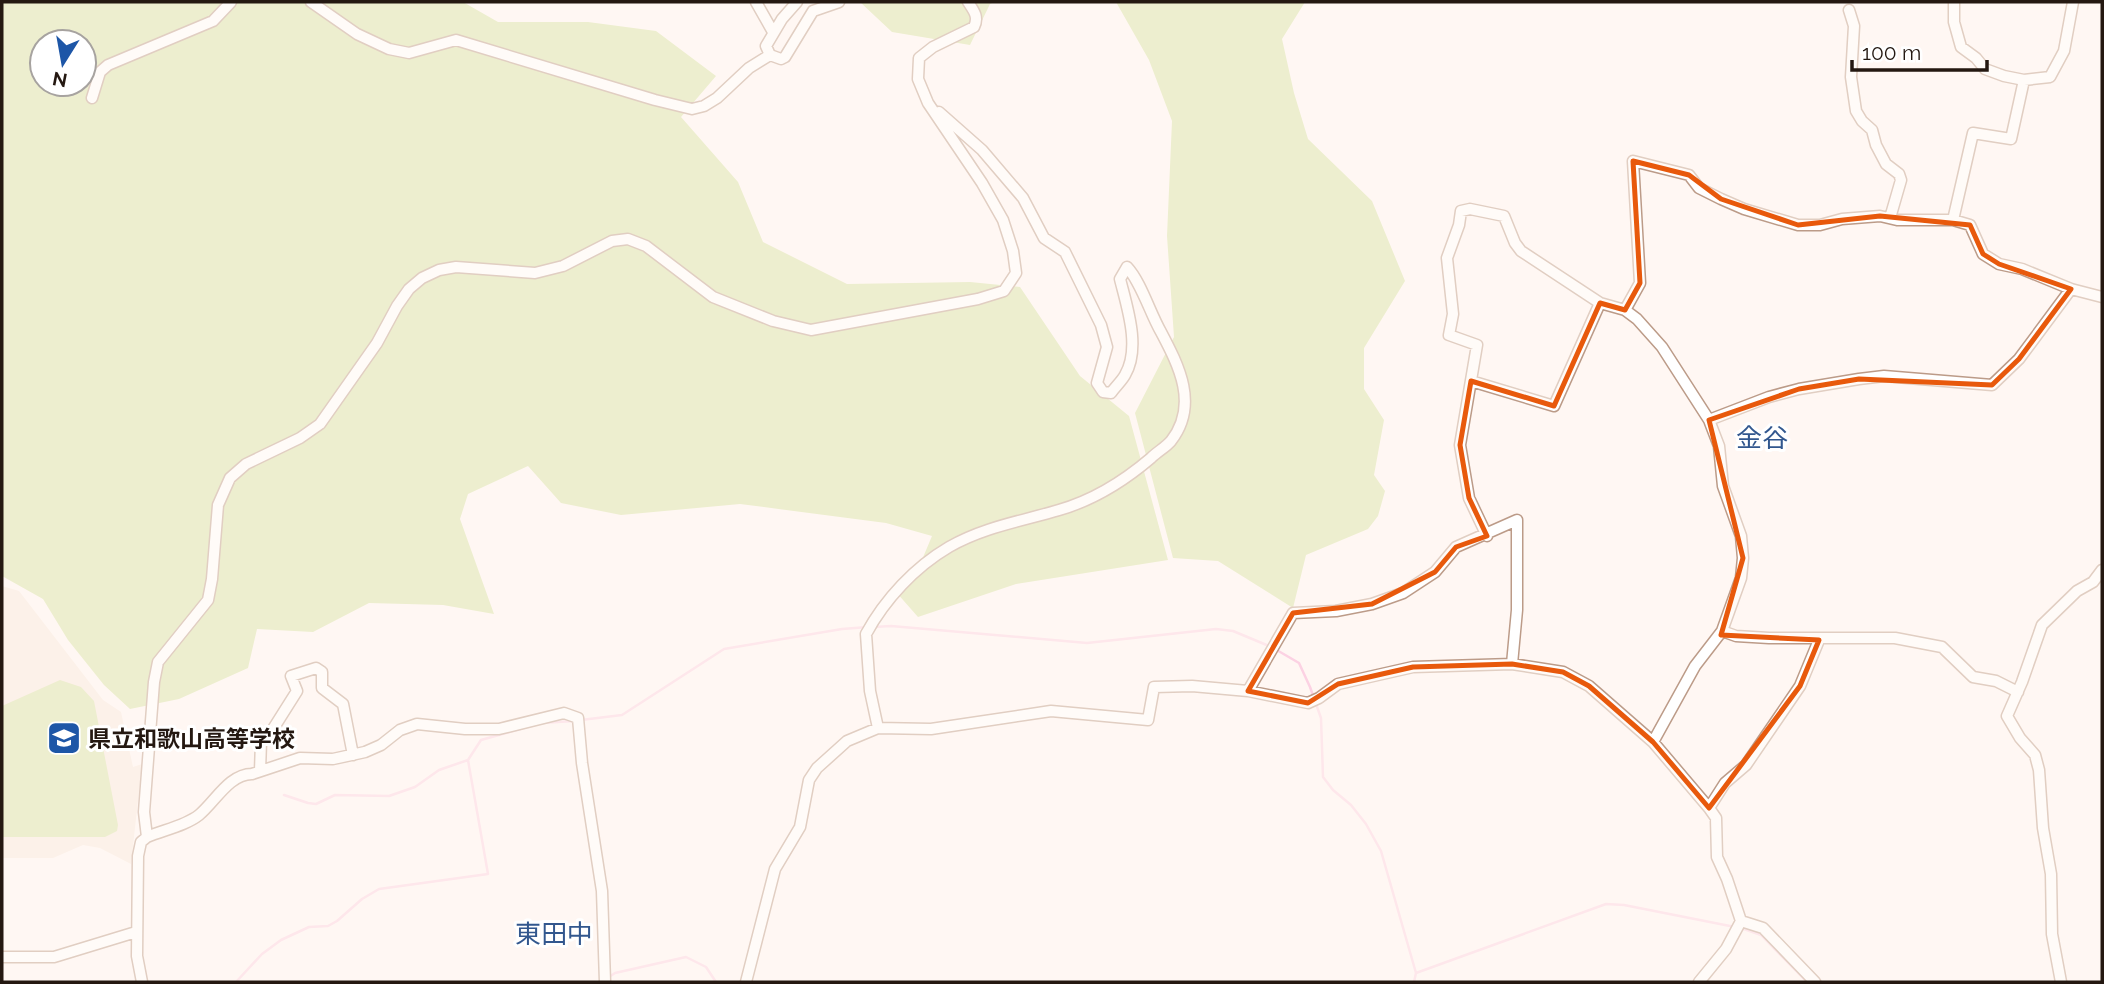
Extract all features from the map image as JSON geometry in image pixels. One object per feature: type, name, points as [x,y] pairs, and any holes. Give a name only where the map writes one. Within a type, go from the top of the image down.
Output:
[{"type":"street","points":[[98,78],[100,72],[108,65],[213,21],[231,2]]},
{"type":"street","points":[[312,2],[357,34],[389,49],[409,53],[456,40],[692,109],[717,99],[749,68],[770,55]]},
{"type":"street","points":[[756,2],[773,32]]},
{"type":"street","points":[[797,2],[773,32],[766,46],[770,55],[781,59],[785,57],[813,11],[839,2]]},
{"type":"street","points":[[147,837],[144,812],[154,682],[158,662],[208,600],[218,505],[230,478],[246,464],[300,438],[320,424],[377,343],[409,289],[422,278],[439,270],[456,267],[535,274],[563,265],[612,241],[628,239],[646,246],[713,297],[773,321],[811,330],[978,299],[1003,291],[1016,273],[1013,251],[1003,220],[982,183],[928,103],[918,79],[919,58],[933,47],[974,27],[977,21],[975,12],[968,2]]},
{"type":"street","points":[[1954,2],[1954,22],[1961,47],[1985,69],[2024,80],[2050,76],[2064,51],[2073,2]]},
{"type":"street","points":[[1849,9],[1854,26],[1851,77],[1856,111],[1872,130],[1881,156],[1893,171],[1899,174],[1901,180],[1891,218]]},
{"type":"street","points":[[1953,220],[1973,133],[2011,139],[2024,80]]},
{"type":"street","points":[[878,728],[870,691],[866,634],[902,584],[927,561],[980,532],[1061,509],[1126,479],[1170,442],[1185,413],[1185,392],[1179,367],[1147,307],[1135,275],[1128,267],[1121,274],[1121,279],[1130,318],[1132,348],[1126,374],[1111,393],[1103,392],[1097,383],[1107,347],[1101,325],[1065,252],[1044,238],[1023,198],[982,150],[928,103]]},
{"type":"street","points":[[1625,310],[1640,283],[1633,161],[1689,175],[1699,188],[1721,199],[1744,209],[1798,225],[1820,225],[1842,219],[1880,216],[1953,220],[1970,225],[1983,254],[1999,264],[2022,269],[2071,289],[2102,297]]},
{"type":"street","points":[[1487,536],[1469,498],[1460,445],[1477,345],[1449,335],[1453,314],[1447,258],[1461,211],[1470,209],[1504,216],[1521,251],[1600,303],[1625,310],[1637,319],[1662,348],[1709,420],[1719,446],[1723,486],[1741,536],[1741,578],[1722,631],[1695,666],[1653,741]]},
{"type":"street","points":[[1709,420],[1799,389],[1859,379],[1884,376],[1992,385],[2019,359],[2071,289]]},
{"type":"street","points":[[1471,382],[1554,406],[1600,303]]},
{"type":"street","points":[[1248,691],[1293,613],[1336,611],[1403,593],[1435,572],[1456,547],[1487,536],[1517,520],[1517,610],[1512,664]]},
{"type":"street","points":[[2061,982],[2052,934],[2051,874],[2043,828],[2039,770],[2035,755],[2007,716],[2042,625],[2077,591],[2093,582],[2102,570]]},
{"type":"street","points":[[1722,631],[1736,636],[1819,639],[1883,637],[1942,647],[1973,677],[1996,681],[2018,692]]},
{"type":"street","points":[[1709,808],[1725,783],[1746,765],[1800,686],[1819,639]]},
{"type":"street","points":[[746,982],[775,869],[800,827],[809,780],[817,768],[847,741],[878,728],[931,729],[1051,711],[1148,720],[1154,687],[1192,686],[1248,691],[1308,703],[1338,684],[1413,667],[1512,664],[1552,670],[1589,686],[1653,741],[1716,818],[1717,858],[1741,921],[1726,949],[1699,982]]},
{"type":"street","points":[[260,771],[261,742],[273,729],[297,691],[291,676],[316,667],[321,672],[322,688],[343,704],[353,755]]},
{"type":"street","points":[[142,982],[136,932],[138,856],[141,842],[198,816],[234,780],[245,774],[300,758],[353,755],[381,745],[400,730],[417,724],[499,729],[564,713],[578,718],[602,891],[605,982]]},
{"type":"street","points":[[1741,921],[1763,928],[1815,982]]},
{"type":"street","points":[[2,957],[54,957],[136,932]]},
{"type":"highlighted area","points":[[1633,161],[1689,175],[1721,199],[1798,225],[1880,216],[1970,225],[1983,254],[1999,264],[2071,289],[2019,359],[1992,385],[1859,379],[1799,389],[1709,420],[1743,558],[1721,635],[1819,640],[1800,686],[1709,808],[1653,742],[1589,686],[1563,672],[1512,664],[1413,667],[1338,684],[1308,703],[1248,691],[1293,613],[1372,604],[1435,572],[1456,547],[1487,536],[1469,498],[1460,445],[1471,381],[1554,406],[1600,303],[1625,310],[1640,283]]},
{"type":"shaded area","name":"県立和歌山高等学校","points":[[2,586],[19,591],[103,700],[121,712],[133,767],[142,764],[131,864],[100,848],[83,845],[53,858],[2,858]]},
{"type":"green space","points":[[2,2],[463,2],[498,22],[588,22],[656,31],[716,76],[681,117],[738,182],[763,242],[847,284],[970,282],[1020,287],[1080,376],[1129,416],[1168,560],[1016,584],[918,617],[896,592],[916,574],[932,536],[886,523],[740,504],[621,515],[561,503],[528,466],[468,494],[460,519],[494,614],[443,605],[369,603],[313,632],[257,629],[248,668],[179,699],[130,709],[104,685],[68,640],[43,599],[2,576]]},
{"type":"green space","points":[[860,2],[994,2],[990,4],[970,45],[892,32]]},
{"type":"green space","points":[[1116,2],[1305,2],[1282,39],[1308,139],[1372,201],[1405,281],[1364,348],[1364,389],[1384,420],[1374,475],[1385,491],[1378,516],[1368,529],[1306,555],[1293,608],[1218,561],[1173,558],[1135,413],[1174,337],[1167,236],[1172,121],[1149,60]]},
{"type":"green space","points":[[60,680],[81,687],[94,701],[117,831],[105,837],[2,837],[2,706]]},
{"type":"waterway","points":[[874,627],[891,626],[1087,643],[1216,629],[1233,631],[1269,646]]},
{"type":"waterway","points":[[581,720],[622,715],[724,649],[868,627]]},
{"type":"waterway","points":[[1275,649],[1299,663],[1310,687],[1321,718],[1323,777],[1366,824],[1381,851],[1416,973],[1414,982]]},
{"type":"waterway","points":[[284,795],[316,804],[335,795],[389,796],[415,787],[439,770],[468,760],[481,740],[542,723],[574,721]]},
{"type":"waterway","points":[[236,982],[262,954],[281,940],[309,927],[328,926],[379,889],[488,874],[468,760]]},
{"type":"waterway","points":[[1416,973],[1606,904],[1624,905],[1735,927]]},
{"type":"waterway","points":[[1741,928],[1761,935],[1807,982]]},
{"type":"waterway","points":[[609,977],[615,973],[686,957],[706,967],[716,982]]},
{"type":"place","name":"県立和歌山高等学校","points":[[64,738]]},
{"type":"district","name":"金谷","points":[[1762,438]]},
{"type":"district","name":"東田中","points":[[554,934]]}]
